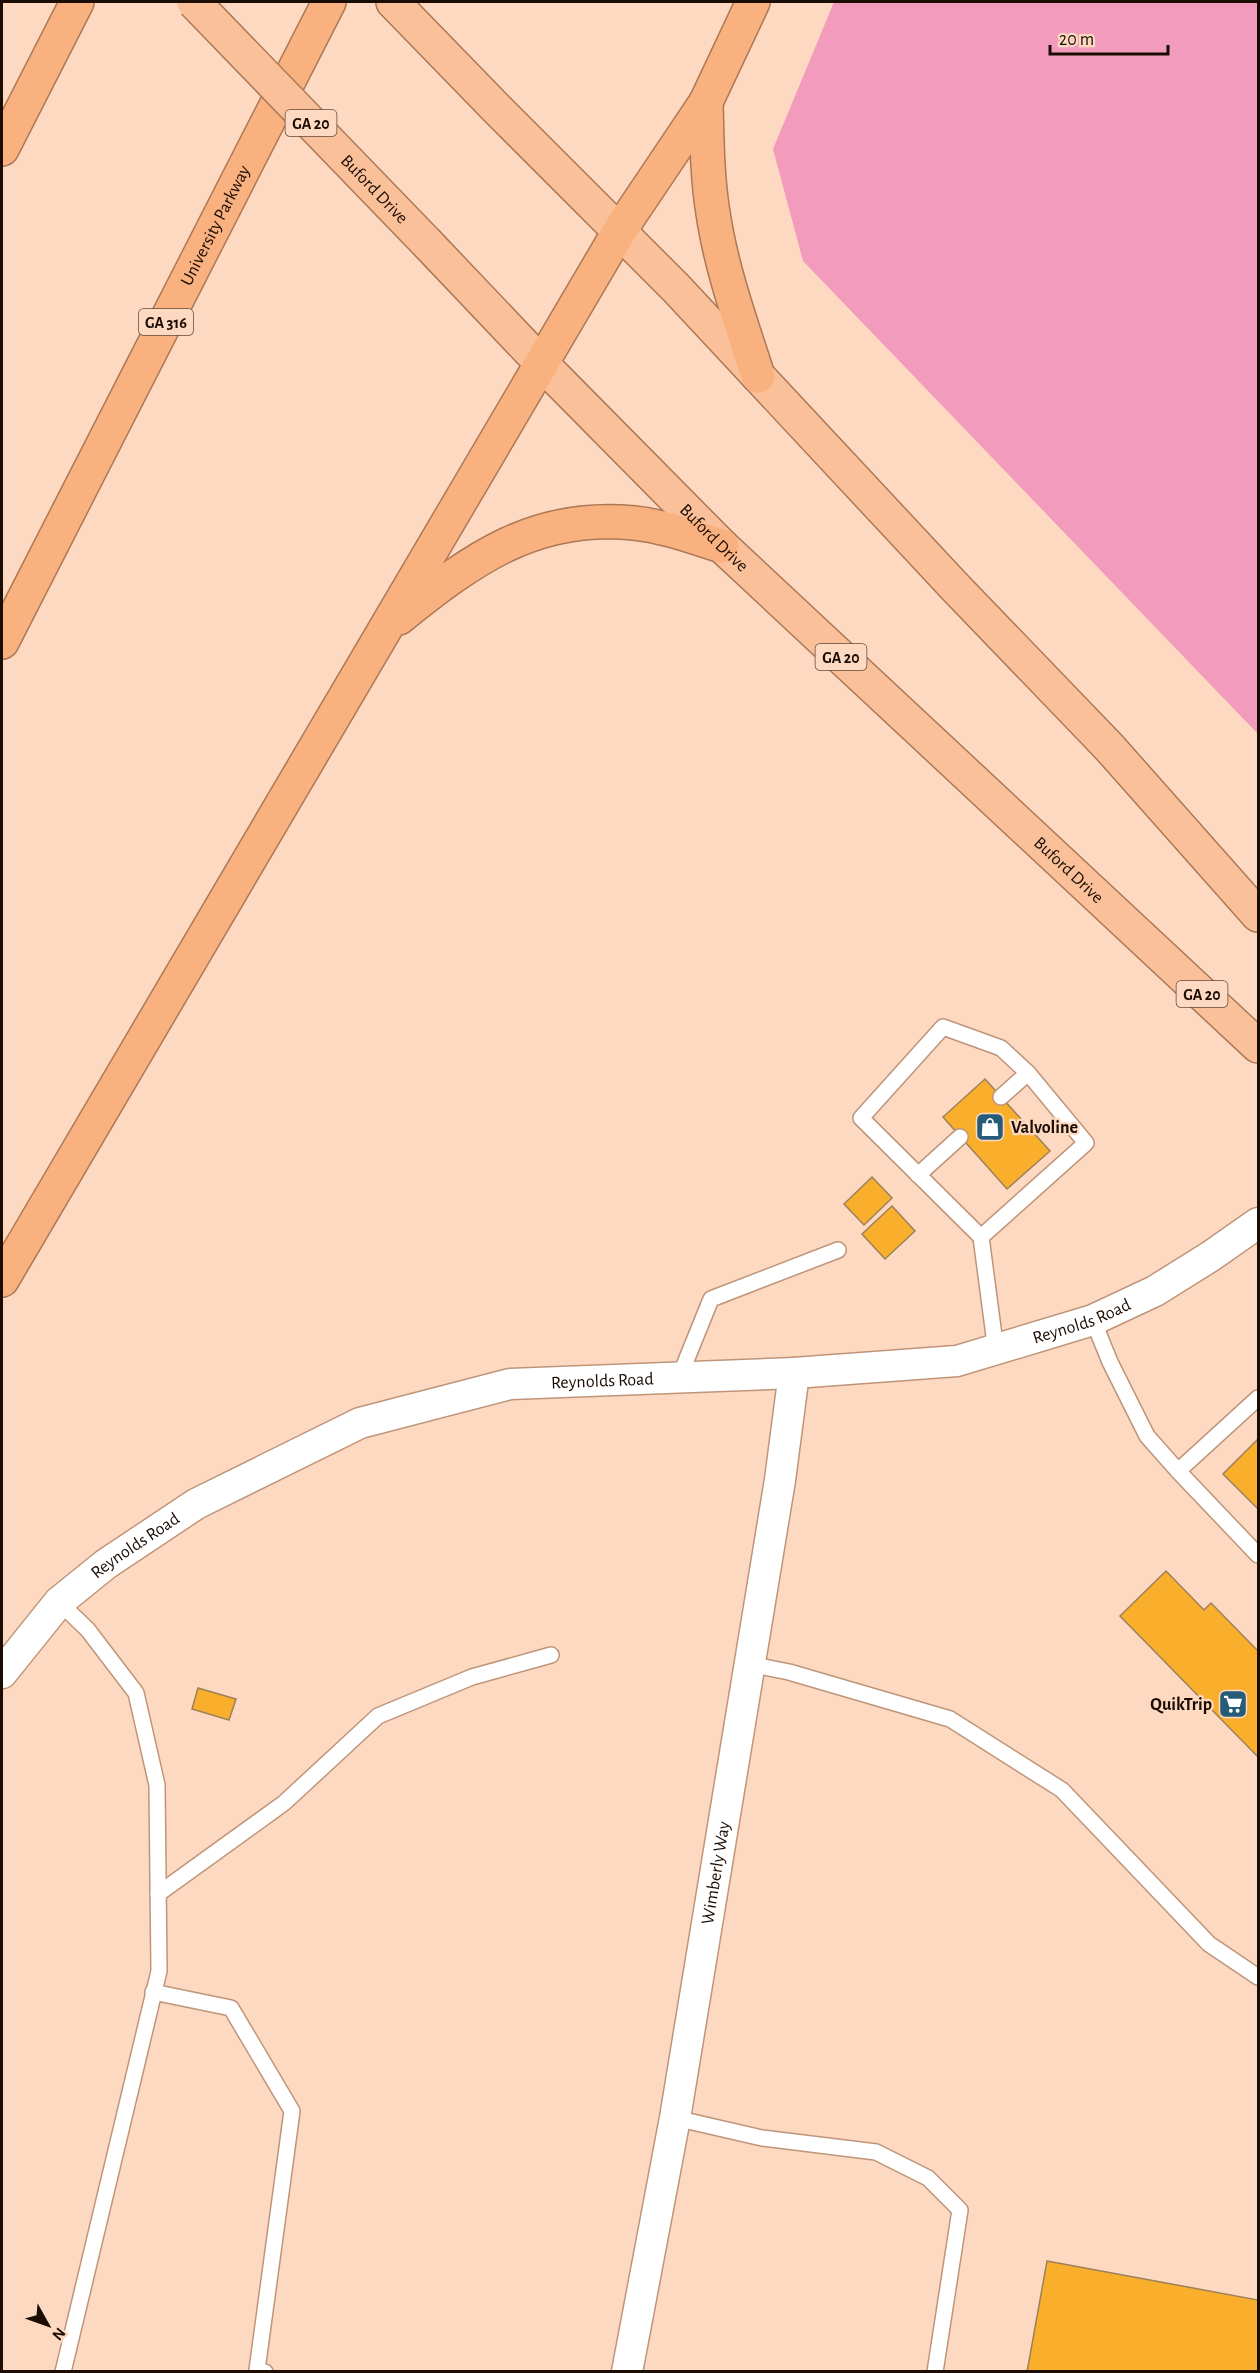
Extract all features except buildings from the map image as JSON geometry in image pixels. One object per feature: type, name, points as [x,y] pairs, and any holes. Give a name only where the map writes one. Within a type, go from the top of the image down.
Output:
[{"type":"highway","points":[[2,149],[77,2]]},
{"type":"highway","name":"Buford Drive","points":[[194,2],[542,364],[722,546],[1258,1046]]},
{"type":"highway","name":"University Parkway","points":[[2,642],[329,2]]},
{"type":"highway","points":[[393,2],[620,230],[954,586],[1109,747],[1258,915]]},
{"type":"highway","points":[[2,1280],[381,632],[620,230],[706,102],[753,2]]},
{"type":"highway","points":[[706,102],[707,161],[713,213],[725,270],[758,376]]},
{"type":"highway","points":[[381,632],[446,580],[498,549],[534,532],[566,524],[635,523],[680,532],[722,546]]},
{"type":"street","name":"Reynolds Road","points":[[2,1673],[59,1602],[106,1564],[196,1504],[360,1423],[510,1384],[794,1373],[957,1360],[996,1351],[1093,1320],[1155,1291],[1258,1223]]},
{"type":"street","name":"Wimberly Way","points":[[627,2372],[675,2118],[780,1480],[794,1373]]},
{"type":"lane","points":[[981,1237],[1086,1143],[1028,1074],[1001,1048],[943,1027],[861,1118],[981,1237],[996,1351]]},
{"type":"lane","points":[[1001,1097],[1028,1074]]},
{"type":"lane","points":[[918,1175],[960,1137]]},
{"type":"lane","points":[[679,1378],[711,1299],[838,1250]]},
{"type":"lane","points":[[1093,1320],[1110,1362],[1147,1436],[1258,1555]]},
{"type":"lane","points":[[1178,1471],[1258,1398]]},
{"type":"lane","points":[[59,1602],[88,1630],[136,1693],[157,1785],[159,1971],[63,2372]]},
{"type":"lane","points":[[158,1894],[284,1803],[378,1716],[472,1677],[551,1655]]},
{"type":"lane","points":[[749,1664],[789,1672],[950,1719],[1062,1790],[1209,1944],[1258,1977]]},
{"type":"lane","points":[[153,1992],[231,2008],[292,2111],[260,2371]]},
{"type":"lane","points":[[675,2118],[762,2138],[876,2152],[928,2178],[960,2210],[935,2372]]},
{"type":"shaded area","points":[[834,2],[1258,2],[1258,734],[803,261],[773,149]]},
{"type":"place","name":"Valvoline","points":[[990,1127]]},
{"type":"place","name":"QuikTrip","points":[[1233,1704]]}]
